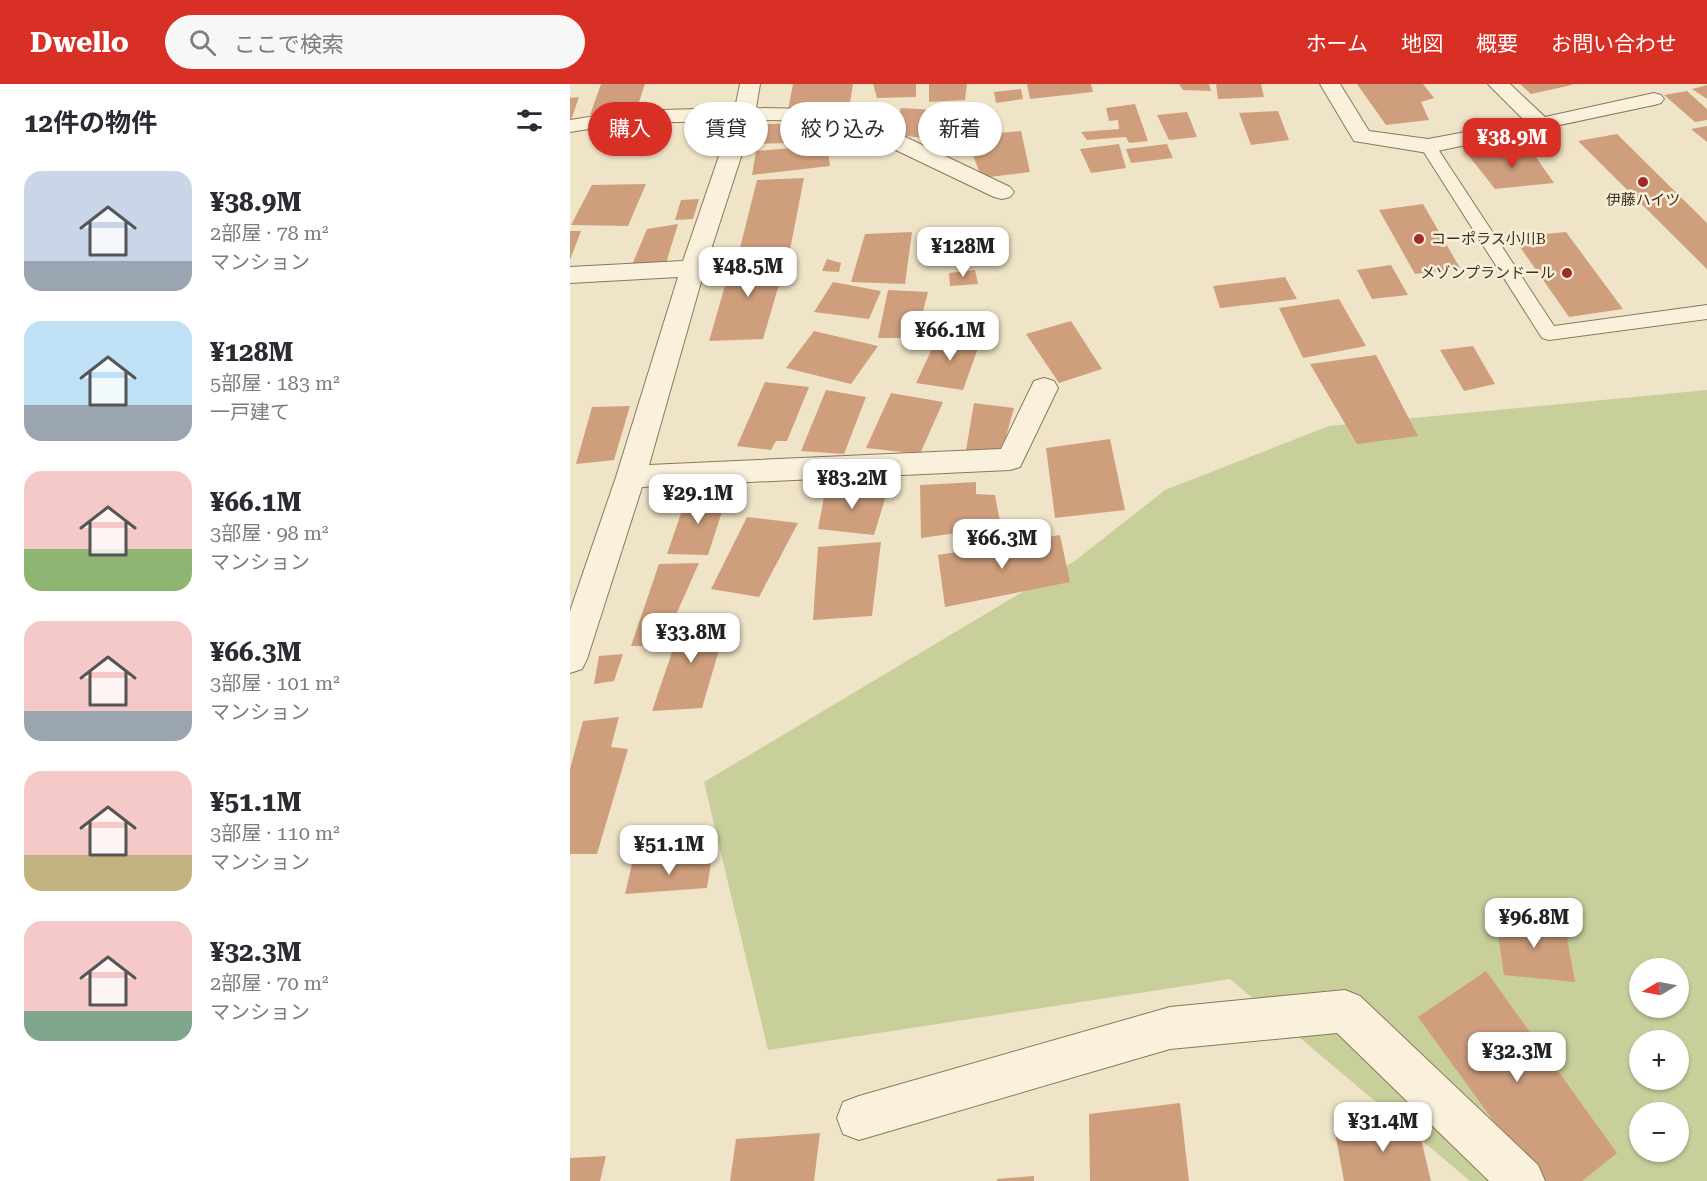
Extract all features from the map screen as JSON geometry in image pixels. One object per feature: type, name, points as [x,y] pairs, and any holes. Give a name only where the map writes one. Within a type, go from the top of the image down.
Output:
[{"type":"street","points":[[746,102],[750,84]]},
{"type":"street","points":[[1330,84],[1362,136],[1428,146],[1654,99]]},
{"type":"street","points":[[1498,84],[1541,124]]},
{"type":"street","points":[[768,114],[855,115],[887,137],[1002,192]]},
{"type":"street","points":[[570,126],[626,117],[684,116]]},
{"type":"street","points":[[570,659],[630,477],[693,268],[730,156]]},
{"type":"street","points":[[570,275],[693,268]]},
{"type":"street","points":[[630,477],[1010,459],[1044,388]]},
{"type":"street","points":[[859,1118],[1170,1028],[1345,1011],[1522,1181]]},
{"type":"lane","points":[[1428,146],[1549,333],[1707,312]]},
{"type":"green space","points":[[1707,390],[1707,1181],[1470,1181],[1230,979],[768,1050],[704,782],[1076,560],[1165,490],[1329,426]]},
{"type":"building","points":[[601,84],[645,84],[639,102],[595,102]]},
{"type":"building","points":[[793,84],[853,84],[850,102],[790,102]]},
{"type":"building","points":[[873,84],[916,84],[916,97],[877,98]]},
{"type":"building","points":[[929,84],[967,84],[965,100],[929,102]]},
{"type":"building","points":[[1027,84],[1091,84],[1093,92],[1030,99]]},
{"type":"building","points":[[1179,84],[1209,84],[1211,91],[1183,90]]},
{"type":"building","points":[[1216,84],[1261,84],[1264,97],[1218,99]]},
{"type":"building","points":[[1357,84],[1423,84],[1434,98],[1421,102],[1429,120],[1386,125]]},
{"type":"building","points":[[1520,84],[1572,84],[1572,85],[1531,94]]},
{"type":"building","points":[[1707,85],[1707,99],[1692,89]]},
{"type":"building","points":[[1021,89],[1023,99],[996,102],[994,92]]},
{"type":"building","points":[[1687,91],[1707,109],[1707,120],[1695,122],[1664,95]]},
{"type":"building","points":[[579,97],[570,123],[570,98]]},
{"type":"building","points":[[1135,104],[1148,141],[1129,143],[1126,137],[1087,140],[1081,132],[1119,129],[1118,120],[1109,121],[1106,108]]},
{"type":"building","points":[[906,108],[918,109],[918,138],[906,136]]},
{"type":"building","points":[[1278,111],[1289,140],[1251,145],[1239,113]]},
{"type":"building","points":[[1187,112],[1197,137],[1169,140],[1157,115]]},
{"type":"building","points":[[768,124],[780,124],[780,143],[768,144]]},
{"type":"building","points":[[1707,126],[1707,142],[1691,129]]},
{"type":"building","points":[[1021,131],[1030,172],[982,178],[973,156],[1002,156],[1002,133]]},
{"type":"building","name":"伊藤ハイツ","points":[[1617,134],[1707,223],[1707,269],[1578,141]]},
{"type":"building","points":[[1119,144],[1126,168],[1091,173],[1080,149]]},
{"type":"building","points":[[1167,144],[1173,158],[1131,163],[1126,149]]},
{"type":"building","points":[[780,149],[780,156],[829,156],[830,166],[752,175],[755,156],[768,156],[768,150]]},
{"type":"building","points":[[1531,150],[1554,183],[1495,189],[1469,156]]},
{"type":"building","points":[[804,178],[790,250],[739,252],[757,180]]},
{"type":"building","points":[[646,184],[628,226],[571,225],[592,185]]},
{"type":"building","points":[[699,199],[693,219],[675,220],[681,200]]},
{"type":"building","name":"コーポラス小川B","points":[[1423,204],[1460,268],[1415,274],[1379,210]]},
{"type":"building","points":[[678,224],[666,263],[632,265],[647,229]]},
{"type":"building","points":[[570,231],[581,231],[570,260]]},
{"type":"building","points":[[912,232],[905,284],[851,282],[865,234]]},
{"type":"building","name":"メゾンプランドール","points":[[1566,232],[1623,309],[1569,317],[1513,237]]},
{"type":"building","points":[[788,254],[763,339],[709,341],[733,258]]},
{"type":"building","points":[[827,259],[841,263],[839,272],[822,271]]},
{"type":"building","points":[[1391,265],[1408,295],[1372,299],[1357,270]]},
{"type":"building","points":[[975,270],[978,284],[950,286],[949,273]]},
{"type":"building","points":[[1285,277],[1297,299],[1220,308],[1213,286]]},
{"type":"building","points":[[833,282],[881,291],[869,319],[814,312]]},
{"type":"building","points":[[888,290],[928,292],[916,338],[878,338]]},
{"type":"building","points":[[1339,299],[1366,346],[1303,358],[1279,308]]},
{"type":"building","points":[[1071,321],[1102,369],[1059,383],[1026,334]]},
{"type":"building","points":[[814,331],[878,346],[851,384],[786,368]]},
{"type":"building","points":[[939,334],[982,337],[963,390],[916,383]]},
{"type":"building","points":[[1473,346],[1495,384],[1464,391],[1440,350]]},
{"type":"building","points":[[1376,355],[1418,436],[1357,444],[1310,364]]},
{"type":"building","points":[[765,382],[809,387],[787,441],[776,441],[771,450],[737,446]]},
{"type":"building","points":[[826,390],[866,397],[844,454],[801,451]]},
{"type":"building","points":[[891,393],[943,402],[920,454],[866,448]]},
{"type":"building","points":[[974,403],[1014,408],[1002,451],[966,450]]},
{"type":"building","points":[[630,406],[614,460],[576,464],[592,407]]},
{"type":"building","points":[[1110,439],[1125,510],[1055,518],[1046,448]]},
{"type":"building","points":[[976,482],[976,494],[995,495],[1001,527],[921,538],[920,485]]},
{"type":"building","points":[[826,487],[888,489],[874,535],[818,529]]},
{"type":"building","points":[[728,493],[708,555],[667,554],[687,496]]},
{"type":"building","points":[[747,517],[798,523],[759,597],[711,589]]},
{"type":"building","points":[[1060,535],[1070,582],[945,607],[938,555]]},
{"type":"building","points":[[881,542],[872,616],[813,620],[818,547]]},
{"type":"building","points":[[699,563],[662,646],[631,646],[659,564]]},
{"type":"building","points":[[729,616],[702,708],[652,711],[683,620]]},
{"type":"building","points":[[623,654],[614,681],[594,684],[599,656]]},
{"type":"building","points":[[619,717],[611,747],[628,749],[597,854],[570,854],[570,769],[583,721]]},
{"type":"building","points":[[712,856],[707,888],[625,894],[632,864]]},
{"type":"building","points":[[1495,914],[1565,926],[1575,982],[1504,975]]},
{"type":"building","points":[[1486,971],[1617,1153],[1582,1181],[1537,1181],[1418,1017]]},
{"type":"building","points":[[1180,1103],[1189,1181],[1090,1181],[1089,1114]]},
{"type":"building","points":[[1416,1118],[1431,1181],[1344,1181],[1335,1132]]},
{"type":"building","points":[[820,1133],[814,1181],[730,1181],[736,1139]]},
{"type":"building","points":[[606,1156],[600,1181],[570,1181],[570,1158]]},
{"type":"building","points":[[1034,1176],[1034,1181],[997,1181],[997,1179]]},
{"type":"place","name":"伊藤ハイツ","points":[[1643,182]]},
{"type":"place","name":"コーポラス小川B","points":[[1419,239]]},
{"type":"place","name":"メゾンプランドール","points":[[1567,273]]}]
